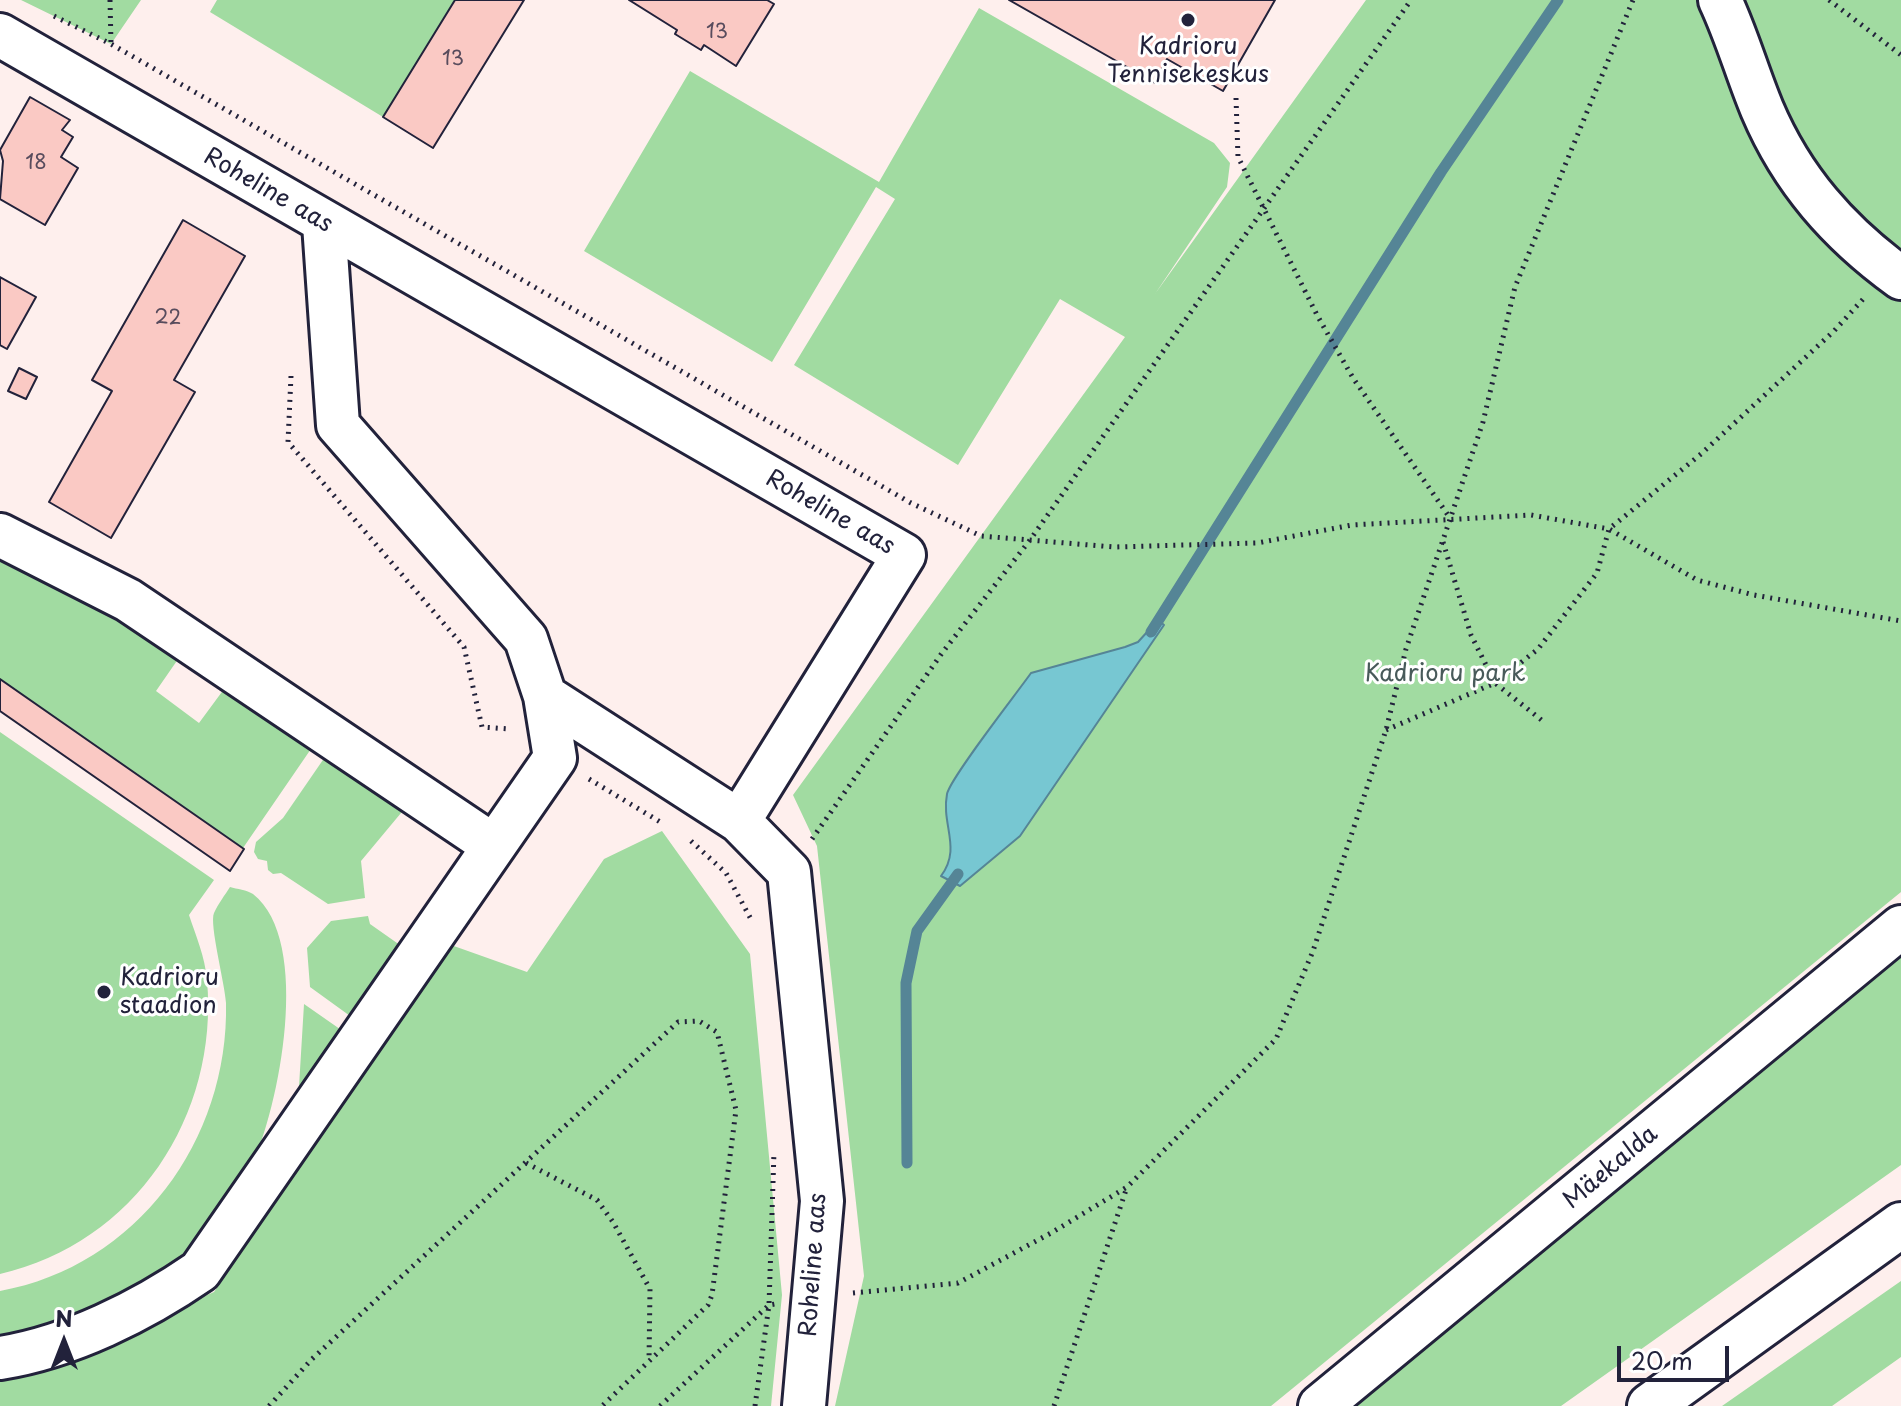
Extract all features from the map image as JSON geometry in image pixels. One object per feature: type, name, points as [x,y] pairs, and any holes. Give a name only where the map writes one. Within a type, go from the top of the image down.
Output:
[{"type":"main road","points":[[1650,1406],[1901,1225]]},
{"type":"street","points":[[1720,0],[1738,37],[1762,108],[1793,172],[1834,223],[1896,274]]},
{"type":"street","name":"Roheline aas","points":[[0,35],[904,555],[739,821]]},
{"type":"street","points":[[0,1358],[73,1337],[144,1307],[200,1271],[555,758],[545,696],[526,639],[338,425],[324,224]]},
{"type":"street","points":[[0,535],[128,600],[494,846]]},
{"type":"street","points":[[545,696],[739,821],[789,872]]},
{"type":"street","name":"Roheline aas","points":[[789,872],[822,1201],[804,1406]]},
{"type":"street","name":"Mäekalda","points":[[1320,1406],[1901,927]]},
{"type":"path","points":[[110,0],[111,44]]},
{"type":"path","points":[[789,872],[942,653],[1030,540],[1411,0]]},
{"type":"path","points":[[660,1406],[769,1305],[864,1291],[958,1283],[1127,1187],[1276,1039],[1313,951],[1386,730],[1406,649],[1483,422],[1515,287],[1633,0]]},
{"type":"path","points":[[1829,0],[1901,55]]},
{"type":"path","points":[[47,13],[111,44],[911,503],[981,536],[1114,547],[1174,547],[1257,543],[1352,525],[1531,515],[1609,529],[1697,580],[1754,595],[1901,621]]},
{"type":"path","points":[[1236,98],[1238,157],[1317,315],[1353,378],[1450,519]]},
{"type":"path","points":[[1386,730],[1495,683],[1538,649],[1597,573],[1609,529],[1701,454],[1896,274]]},
{"type":"path","points":[[292,368],[288,442],[464,647],[482,727],[507,728],[664,824]]},
{"type":"path","points":[[1442,541],[1471,635],[1495,683],[1544,722]]},
{"type":"path","points":[[688,838],[726,873],[753,923]]},
{"type":"path","points":[[269,1406],[312,1359],[678,1022],[699,1021],[717,1032],[736,1110],[712,1295],[708,1305],[602,1406]]},
{"type":"path","points":[[755,1406],[769,1305],[775,1138]]},
{"type":"path","points":[[526,1163],[597,1200],[613,1222],[650,1289],[649,1361]]},
{"type":"path","points":[[1054,1406],[1127,1187]]},
{"type":"green space","points":[[21,0],[141,0],[111,44]]},
{"type":"green space","points":[[217,0],[455,0],[383,117],[210,12]]},
{"type":"green space","name":"Kadrioru park","points":[[1366,0],[1901,0],[1901,892],[1271,1406],[835,1406],[864,1276],[817,846],[793,795],[1125,337],[1060,299],[958,465],[794,365],[895,199],[876,187],[772,362],[584,251],[690,71],[879,182],[979,8],[1214,143],[1230,163],[1227,187],[1155,294]]},
{"type":"green space","points":[[0,549],[183,652],[156,691],[199,723],[227,685],[313,746],[243,848],[0,679]]},
{"type":"green space","name":"Kadrioru staadion","points":[[0,732],[214,880],[189,915],[206,971],[207,1030],[199,1079],[182,1125],[159,1166],[128,1203],[91,1234],[48,1258],[0,1274]]},
{"type":"green space","points":[[327,754],[406,807],[361,861],[365,898],[328,904],[281,873],[273,874],[268,870],[267,861],[258,859],[254,852],[256,842],[283,818]]},
{"type":"green space","points":[[662,831],[750,954],[782,1295],[771,1406],[0,1406],[0,1378],[45,1365],[214,1292],[451,945],[527,972],[604,859]]},
{"type":"green space","points":[[230,887],[253,894],[271,917],[282,948],[286,986],[280,1068],[262,1141],[251,1167],[203,1237],[169,1271],[148,1285],[100,1308],[0,1337],[0,1291],[49,1277],[94,1255],[133,1225],[166,1189],[192,1148],[211,1102],[223,1054],[226,1003],[213,919]]},
{"type":"green space","points":[[368,916],[370,924],[407,950],[357,1021],[310,987],[307,948],[331,921]]},
{"type":"green space","points":[[1901,936],[1901,1165],[1561,1406],[1346,1406]]},
{"type":"green space","points":[[304,1004],[347,1034],[298,1103]]},
{"type":"green space","points":[[1901,1281],[1901,1357],[1832,1406],[1722,1406]]},
{"type":"water","points":[[1158,620],[1164,625],[1020,836],[960,886],[941,876],[947,866],[951,846],[946,816],[947,794],[971,754],[1031,673],[1138,642]]},
{"type":"building","points":[[455,0],[524,0],[433,148],[383,117]]},
{"type":"building","points":[[629,0],[767,0],[774,4],[736,66],[704,45],[701,50],[675,34],[677,30]]},
{"type":"building","points":[[1009,0],[1275,0],[1223,91],[1167,59],[1155,83]]},
{"type":"building","points":[[30,97],[70,120],[62,130],[73,137],[61,157],[78,168],[45,225],[0,199],[3,161],[0,150]]},
{"type":"building","points":[[183,220],[245,256],[174,380],[195,392],[111,538],[49,502],[112,391],[92,380]]},
{"type":"building","points":[[0,277],[36,297],[7,349],[0,345]]},
{"type":"building","points":[[19,368],[37,377],[26,399],[8,391]]},
{"type":"building","points":[[0,679],[244,849],[230,871],[0,711]]},
{"type":"waterway","points":[[1151,632],[1441,172],[1558,0]]},
{"type":"waterway","points":[[907,1163],[906,983],[917,931],[958,874]]},
{"type":"place","name":"Kadrioru Tennisekeskus","points":[[1188,20]]},
{"type":"place","name":"Kadrioru staadion","points":[[104,992]]}]
